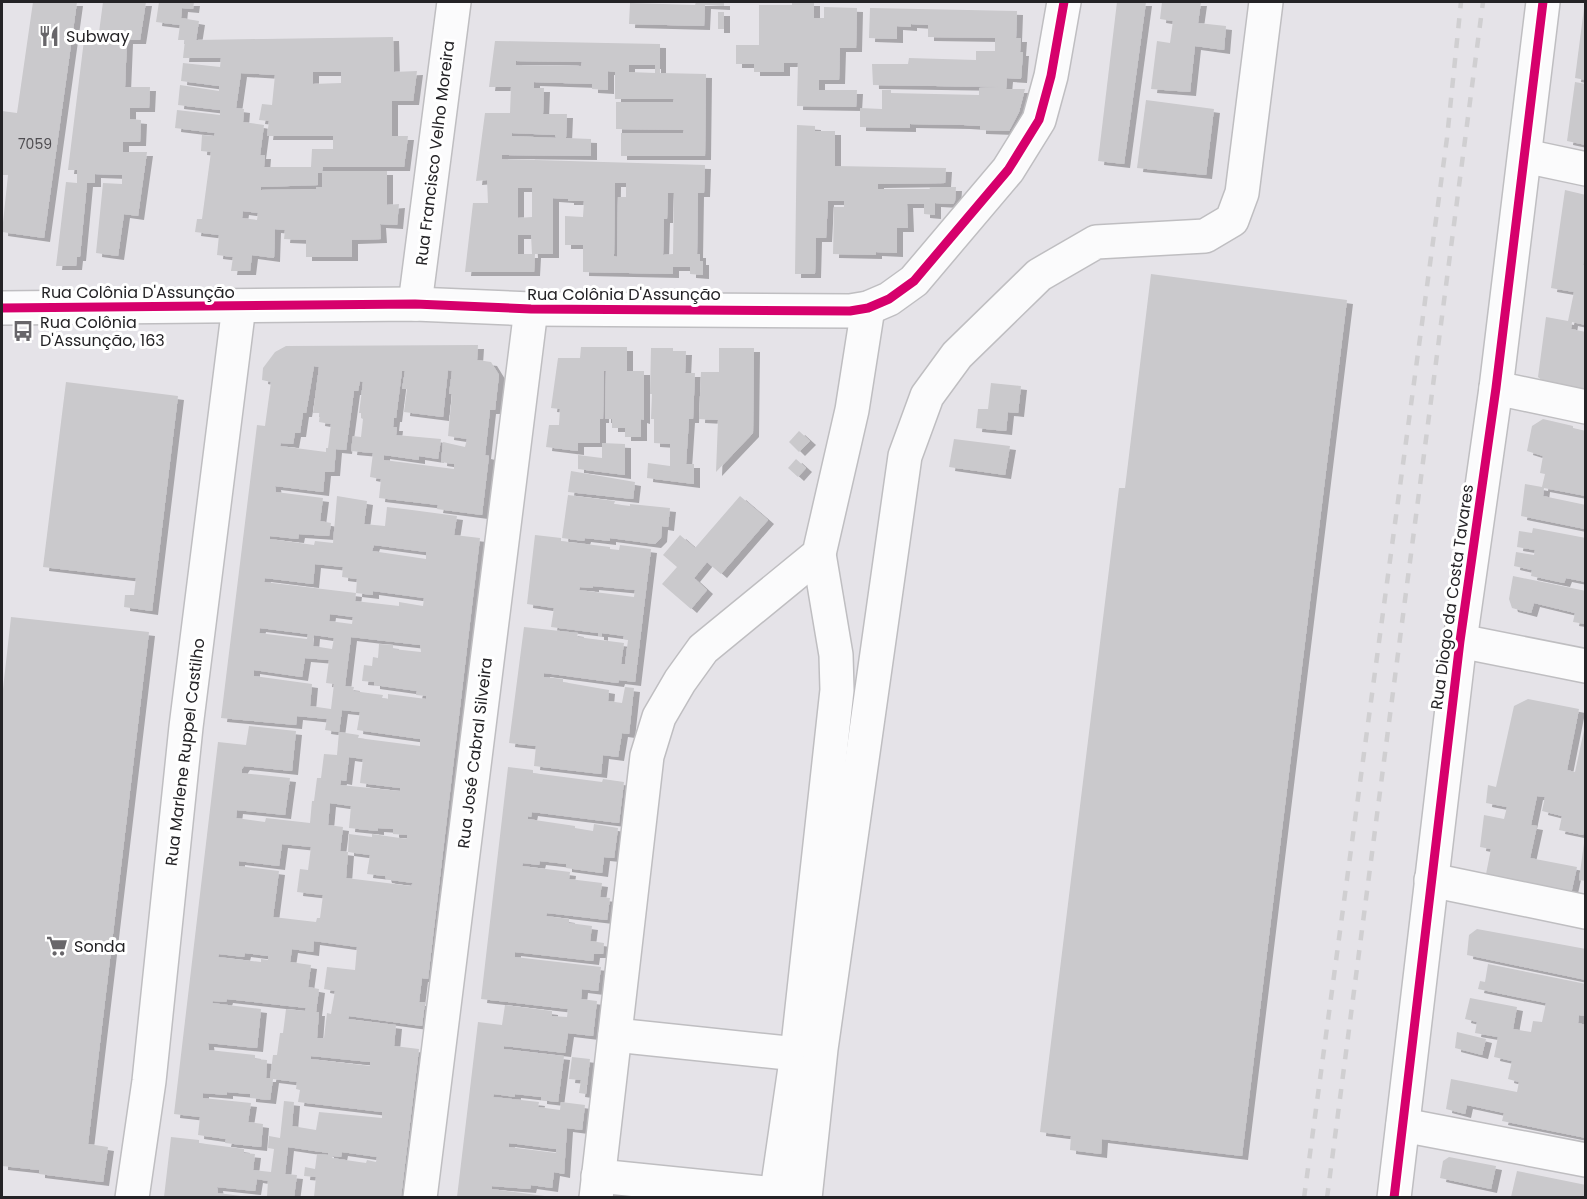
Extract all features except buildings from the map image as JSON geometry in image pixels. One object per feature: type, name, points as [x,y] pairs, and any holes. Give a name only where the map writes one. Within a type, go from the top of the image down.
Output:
[{"type":"street","name":"Rua Francisco Velho Moreira","points":[[416,304],[454,2]]},
{"type":"street","name":"Rua Colônia D'Assunção","points":[[3,317],[239,306],[416,304],[531,309],[850,311],[868,308],[889,299],[914,281],[1008,170],[1039,120],[1051,76],[1064,2]]},
{"type":"street","points":[[786,1196],[821,1049],[905,456],[927,396],[957,355],[1039,275],[1096,242],[1205,236],[1232,220],[1242,193],[1266,2]]},
{"type":"street","name":"Rua Diogo da Costa Tavares","points":[[1394,1197],[1460,641],[1496,388],[1543,2]]},
{"type":"street","points":[[1525,156],[1586,169]]},
{"type":"street","name":"Rua Marlene Ruppel Castilho","points":[[132,1197],[149,1081],[186,727],[239,306]]},
{"type":"street","points":[[786,1196],[797,1054],[837,690],[836,654],[819,554],[852,410],[868,308]]},
{"type":"street","name":"Rua José Cabral Silveira","points":[[420,1197],[531,309]]},
{"type":"street","points":[[1496,388],[1586,407]]},
{"type":"street","points":[[786,1196],[597,1187],[646,756],[659,717],[680,681],[703,649],[819,554]]},
{"type":"street","points":[[1460,641],[1586,666]]},
{"type":"street","points":[[1431,880],[1586,912]]},
{"type":"street","points":[[615,1035],[797,1054]]},
{"type":"street","points":[[1403,1125],[1586,1160]]},
{"type":"railway","points":[[1304,1198],[1447,138],[1461,2]]},
{"type":"railway","points":[[1327,1198],[1483,2]]},
{"type":"cycle path","points":[[2,308],[415,304],[531,309],[850,311],[868,308],[889,299],[914,281],[1008,170],[1039,120],[1051,76],[1064,2]]},
{"type":"cycle path","points":[[1394,1198],[1460,641],[1496,388],[1543,2]]},
{"type":"place","name":"Subway","points":[[49,36]]},
{"type":"place","name":"Rua Colônia D'Assunção, 163","points":[[23,331]]},
{"type":"place","name":"Sonda","points":[[57,946]]}]
